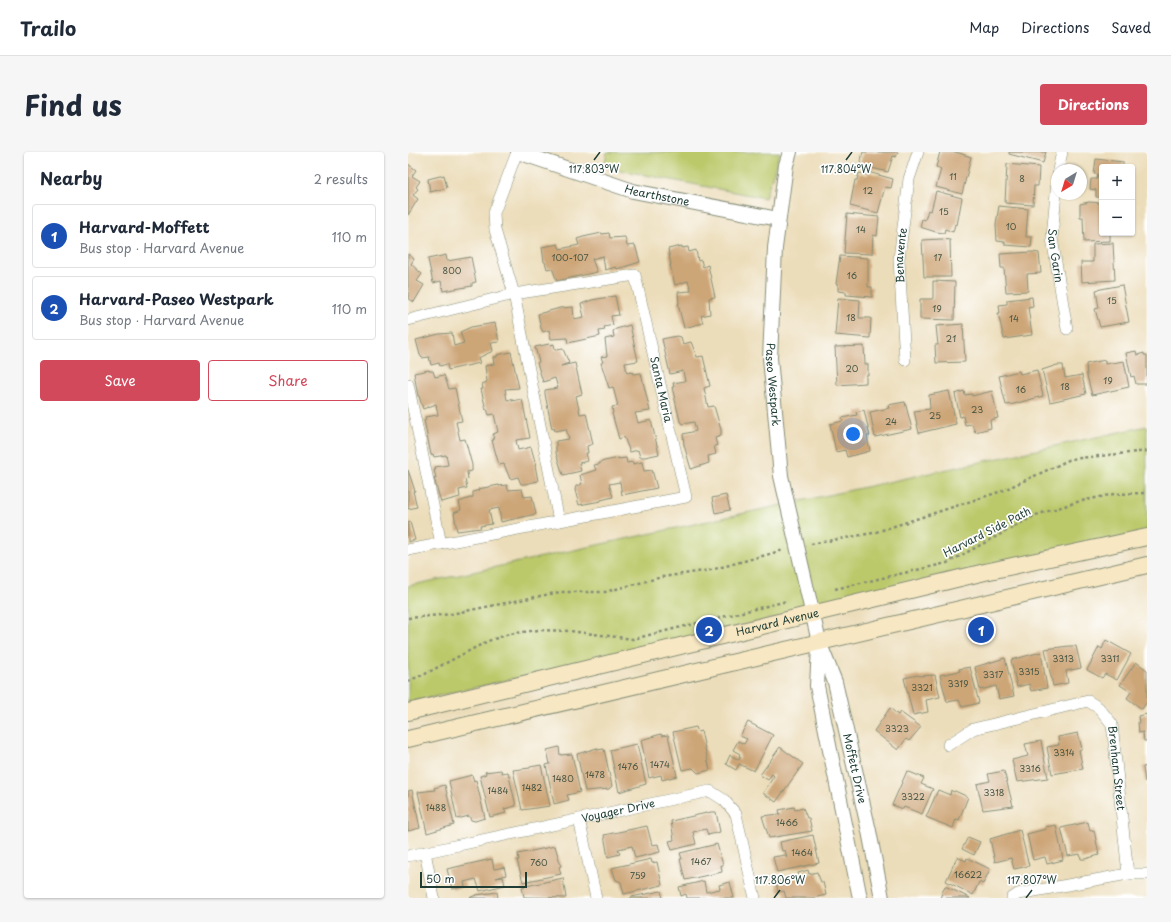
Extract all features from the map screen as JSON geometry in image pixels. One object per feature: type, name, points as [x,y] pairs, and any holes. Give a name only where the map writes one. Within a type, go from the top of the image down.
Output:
[{"type":"main road","name":"Harvard Avenue","points":[[408,712],[985,572],[1147,537]]},
{"type":"main road","points":[[408,739],[1147,566]]},
{"type":"street","name":"Hearthstone","points":[[517,152],[633,191],[778,219]]},
{"type":"street","points":[[517,152],[494,213],[495,230],[514,294],[559,521]]},
{"type":"street","name":"Paseo Westpark","points":[[790,152],[786,165],[778,219],[770,358],[781,476],[812,615]]},
{"type":"street","name":"Benavente","points":[[905,360],[899,259],[910,179],[918,152]]},
{"type":"street","points":[[1059,164],[1062,152]]},
{"type":"street","name":"San Garin","points":[[1055,200],[1052,238],[1067,329]]},
{"type":"street","name":"Santa Maria","points":[[408,320],[514,294],[635,275],[686,497],[408,550]]},
{"type":"street","points":[[408,384],[441,544]]},
{"type":"street","name":"Moffett Drive","points":[[812,615],[819,642],[835,682],[869,830],[882,898]]},
{"type":"street","name":"Moffett Drive","points":[[819,642],[817,686],[860,898]]},
{"type":"street","name":"Brenham Street","points":[[948,745],[973,729],[1011,719],[1088,701],[1099,708],[1112,724],[1128,874]]},
{"type":"street","name":"Voyager Drive","points":[[408,856],[710,791],[724,800],[736,814],[754,898]]},
{"type":"street","points":[[579,819],[596,898]]},
{"type":"street","points":[[425,852],[434,898]]},
{"type":"street","points":[[1012,898],[1018,894],[1128,874],[1147,874]]},
{"type":"path","points":[[408,618],[452,614],[560,592],[605,592],[662,577],[711,570],[797,546],[873,533],[1002,490],[1071,459],[1147,451]]},
{"type":"path","name":"Harvard Side Path","points":[[834,590],[947,563],[1036,515],[1077,502],[1114,494],[1147,493]]},
{"type":"path","points":[[408,681],[425,674],[488,641],[509,634],[538,630],[570,630],[632,639],[788,601]]},
{"type":"green space","points":[[607,152],[780,152],[765,198],[604,167]]},
{"type":"green space","points":[[1147,426],[1147,532],[408,703],[408,586]]},
{"type":"building","points":[[863,152],[898,152],[896,157],[893,156],[888,172],[860,165]]},
{"type":"building","points":[[940,152],[956,152],[971,157],[962,194],[936,187],[941,169],[936,167]]},
{"type":"building","points":[[1009,152],[1046,152],[1043,163],[1009,154]]},
{"type":"building","points":[[1096,159],[1123,162],[1123,164],[1099,164],[1099,197],[1096,197],[1096,190],[1090,189],[1091,179],[1097,179],[1098,174],[1094,174]]},
{"type":"building","points":[[408,164],[416,170],[412,176],[420,181],[416,187],[418,189],[413,195],[418,199],[408,215]]},
{"type":"building","points":[[1007,164],[1039,167],[1038,186],[1034,186],[1033,205],[1005,203]]},
{"type":"building","points":[[868,172],[893,179],[891,188],[885,187],[878,213],[850,206],[855,180],[857,180],[859,173],[868,175]]},
{"type":"building","points":[[444,175],[447,188],[430,192],[428,179]]},
{"type":"building","points":[[936,191],[962,198],[957,225],[955,224],[953,232],[945,229],[944,233],[936,232],[920,227],[922,219],[925,220],[928,210],[931,211]]},
{"type":"building","points":[[1089,202],[1099,203],[1099,236],[1110,236],[1110,241],[1084,242],[1083,217],[1080,217],[1080,204]]},
{"type":"building","points":[[999,206],[1028,209],[1026,237],[1032,237],[1031,247],[1005,245],[1005,242],[997,241],[996,224]]},
{"type":"building","points":[[847,214],[879,217],[877,236],[873,235],[872,254],[844,253]]},
{"type":"building","points":[[602,233],[609,233],[610,238],[625,237],[627,246],[635,245],[640,262],[617,269],[616,267],[605,270],[603,256],[592,259],[597,272],[557,281],[552,268],[547,269],[544,262],[542,247],[558,244],[560,249],[579,245],[577,239]]},
{"type":"building","points":[[922,240],[950,240],[951,277],[924,277]]},
{"type":"building","points":[[1113,243],[1115,280],[1082,282],[1081,262],[1093,262],[1093,244]]},
{"type":"building","points":[[682,246],[682,248],[688,247],[689,252],[696,250],[698,261],[701,260],[703,267],[708,265],[715,297],[709,298],[710,314],[701,316],[703,323],[684,328],[678,304],[678,292],[691,291],[688,281],[675,285],[668,249]]},
{"type":"building","points":[[1039,253],[1041,273],[1027,274],[1028,291],[1006,292],[1004,268],[1001,268],[1000,254]]},
{"type":"building","points":[[408,254],[414,259],[411,264],[422,274],[417,281],[424,285],[414,302],[408,298]]},
{"type":"building","points":[[446,255],[447,261],[471,257],[476,282],[472,283],[472,286],[443,291],[441,281],[433,283],[428,259]]},
{"type":"building","points":[[840,256],[868,258],[868,287],[872,287],[872,297],[846,295],[846,292],[838,291],[838,284],[836,284]]},
{"type":"building","points":[[933,281],[955,282],[954,320],[920,319],[920,299],[933,298]]},
{"type":"building","points":[[1122,285],[1129,322],[1100,327],[1095,309],[1099,308],[1096,290]]},
{"type":"building","points":[[615,296],[619,315],[611,316],[613,325],[604,327],[605,330],[599,331],[600,336],[568,343],[567,338],[551,339],[549,330],[543,332],[541,328],[538,314],[560,308],[573,307],[574,319],[584,317],[581,304],[592,300]]},
{"type":"building","points":[[1032,297],[1033,306],[1028,307],[1032,335],[1004,339],[998,313],[1000,313],[999,305],[1007,304],[1007,300]]},
{"type":"building","points":[[838,298],[860,300],[859,318],[871,318],[870,338],[835,335]]},
{"type":"building","points":[[495,323],[499,342],[491,343],[493,351],[478,358],[480,363],[448,370],[447,364],[440,366],[439,363],[431,365],[429,357],[422,358],[420,355],[416,340],[439,334],[452,333],[454,346],[464,343],[460,332],[471,327]]},
{"type":"building","points":[[963,324],[965,362],[936,363],[935,345],[938,345],[936,326]]},
{"type":"building","points":[[630,325],[638,361],[625,363],[627,373],[641,373],[650,411],[635,413],[638,423],[651,420],[659,454],[645,457],[640,457],[638,450],[630,452],[624,437],[619,439],[612,413],[612,407],[618,406],[613,387],[609,388],[601,363],[603,362],[601,357],[607,356],[605,339],[614,337],[613,331],[616,329]]},
{"type":"building","points":[[677,336],[681,337],[683,344],[691,342],[697,357],[703,356],[710,386],[704,388],[708,407],[714,406],[721,430],[721,436],[715,438],[717,446],[714,446],[716,454],[708,456],[709,463],[691,469],[684,445],[683,434],[696,431],[694,422],[682,424],[680,421],[672,387],[674,387],[673,383],[685,381],[683,371],[670,374],[662,339]]},
{"type":"building","points":[[554,344],[555,350],[563,349],[569,363],[561,366],[575,363],[582,394],[576,396],[580,414],[586,413],[593,444],[587,446],[588,453],[586,453],[588,461],[579,463],[581,471],[563,475],[556,453],[556,441],[569,439],[566,429],[555,431],[554,428],[552,429],[545,394],[545,390],[558,388],[555,378],[543,382],[537,363],[539,362],[535,347]]},
{"type":"building","points":[[864,346],[865,364],[868,364],[866,383],[837,385],[835,347]]},
{"type":"building","points":[[1136,351],[1137,355],[1144,353],[1144,355],[1147,355],[1147,384],[1136,384],[1134,376],[1131,377],[1126,353]]},
{"type":"building","points":[[511,352],[519,388],[505,389],[507,400],[512,399],[512,401],[522,399],[530,438],[516,440],[518,450],[531,447],[536,465],[538,481],[525,484],[521,484],[518,477],[510,479],[504,464],[499,465],[492,440],[494,440],[493,434],[498,432],[494,414],[489,415],[487,409],[486,410],[481,389],[483,389],[482,384],[487,382],[485,366],[494,364],[493,357]]},
{"type":"building","points":[[1105,360],[1105,364],[1124,361],[1129,387],[1092,395],[1087,376],[1086,364]]},
{"type":"building","points":[[1057,365],[1063,365],[1065,378],[1082,375],[1086,394],[1050,402],[1042,370]]},
{"type":"building","points":[[429,370],[433,371],[435,377],[444,375],[449,389],[455,388],[462,421],[456,422],[460,440],[465,439],[472,465],[472,471],[467,472],[468,479],[465,480],[467,488],[459,490],[460,497],[441,502],[434,478],[436,478],[434,470],[436,470],[435,467],[448,465],[446,455],[434,457],[433,454],[431,455],[424,420],[426,420],[425,417],[438,415],[436,404],[423,409],[418,396],[414,373]]},
{"type":"building","points":[[1037,370],[1043,396],[1006,405],[999,376],[1019,371],[1020,374]]},
{"type":"building","points":[[949,391],[956,424],[919,433],[914,411],[930,409],[929,395]]},
{"type":"building","points":[[964,391],[965,395],[972,394],[972,396],[992,391],[998,418],[990,420],[991,428],[975,432],[972,424],[965,425],[963,416],[960,417],[955,394]]},
{"type":"building","points":[[905,402],[912,429],[875,437],[870,412],[889,408],[888,405]]},
{"type":"building","points":[[864,410],[870,436],[867,436],[870,451],[847,457],[845,450],[836,452],[830,424],[843,421],[842,418],[857,415],[856,412]]},
{"type":"building","points":[[626,458],[627,463],[633,462],[633,464],[642,462],[644,471],[652,470],[657,488],[622,495],[620,482],[609,484],[613,497],[579,505],[575,490],[576,486],[582,484],[580,475],[596,470],[594,465],[600,464],[600,462]]},
{"type":"building","points":[[408,470],[415,491],[413,491],[417,507],[408,509]]},
{"type":"building","points":[[507,485],[508,490],[522,489],[524,497],[532,496],[536,514],[501,522],[499,508],[489,510],[492,524],[480,526],[481,528],[457,531],[454,513],[461,510],[459,502],[473,497],[473,492],[479,490],[478,489]]},
{"type":"building","points":[[726,495],[730,510],[715,513],[712,498]]},
{"type":"building","points":[[410,522],[415,540],[408,542],[408,523]]},
{"type":"building","points":[[1106,640],[1131,654],[1117,680],[1105,674],[1102,678],[1087,670],[1099,647],[1102,649]]},
{"type":"building","points":[[1076,646],[1081,668],[1066,671],[1068,683],[1053,686],[1045,649]]},
{"type":"building","points":[[1041,652],[1047,688],[1031,691],[1029,684],[1017,687],[1011,660]]},
{"type":"building","points":[[1005,658],[1014,696],[999,699],[996,686],[980,690],[975,667]]},
{"type":"building","points":[[1136,662],[1147,670],[1147,702],[1142,709],[1127,698],[1131,692],[1120,685]]},
{"type":"building","points":[[970,667],[979,703],[962,707],[959,700],[947,702],[940,675],[960,671],[959,669]]},
{"type":"building","points":[[918,675],[935,675],[940,697],[926,700],[928,712],[913,715],[904,678]]},
{"type":"building","points":[[890,708],[898,715],[900,712],[921,727],[909,741],[906,739],[898,750],[874,731]]},
{"type":"building","points":[[1147,714],[1147,741],[1144,741],[1143,732],[1139,733],[1138,716]]},
{"type":"building","points":[[748,722],[773,735],[754,771],[739,764],[736,770],[726,764],[730,755],[739,760],[741,757],[739,756],[740,754],[733,750],[738,741],[744,744],[747,739],[740,736]]},
{"type":"building","points":[[696,727],[698,732],[701,731],[710,770],[698,773],[693,768],[682,770],[673,732]]},
{"type":"building","points":[[1078,733],[1082,749],[1079,750],[1083,769],[1052,774],[1047,747],[1059,745],[1058,737]]},
{"type":"building","points":[[661,734],[662,736],[668,735],[677,776],[662,780],[661,775],[649,778],[641,740]]},
{"type":"building","points":[[1041,741],[1048,778],[1017,782],[1012,760],[1028,756],[1025,744]]},
{"type":"building","points":[[637,744],[646,784],[619,792],[610,750]]},
{"type":"building","points":[[559,747],[560,755],[572,754],[580,792],[567,795],[569,800],[554,804],[546,765],[550,764],[547,750]]},
{"type":"building","points":[[780,747],[803,764],[776,802],[763,793],[774,776],[772,774],[768,780],[760,775]]},
{"type":"building","points":[[597,748],[597,750],[604,749],[612,786],[609,789],[585,791],[577,754]]},
{"type":"building","points":[[541,765],[550,806],[522,810],[513,770]]},
{"type":"building","points":[[1147,766],[1147,781],[1145,782],[1143,767]]},
{"type":"building","points":[[501,770],[502,773],[508,772],[516,806],[504,809],[506,813],[490,817],[480,776],[486,774],[485,772]]},
{"type":"building","points":[[907,771],[924,778],[921,784],[933,789],[922,814],[904,807],[903,809],[892,805]]},
{"type":"building","points":[[1004,771],[1013,806],[983,810],[977,784],[990,781],[988,774]]},
{"type":"building","points":[[472,775],[474,781],[476,780],[485,818],[475,821],[471,820],[469,816],[457,819],[449,781]]},
{"type":"building","points":[[445,785],[454,825],[427,833],[418,792],[435,790],[434,788]]},
{"type":"building","points":[[412,790],[420,828],[408,831],[408,791]]},
{"type":"building","points":[[938,790],[950,795],[951,790],[968,797],[959,820],[956,819],[953,828],[926,817]]},
{"type":"building","points":[[794,807],[795,810],[803,808],[807,818],[809,818],[812,831],[769,838],[762,816],[780,814],[779,810]]},
{"type":"building","points":[[716,812],[720,832],[708,835],[706,829],[693,832],[696,844],[672,850],[669,841],[674,840],[671,821]]},
{"type":"building","points":[[1088,822],[1090,831],[1094,830],[1099,855],[1085,859],[1081,859],[1080,854],[1068,856],[1061,828]]},
{"type":"building","points":[[1056,825],[1063,860],[1047,864],[1045,857],[1033,860],[1027,834],[1046,829],[1045,827]]},
{"type":"building","points":[[647,826],[652,845],[658,844],[660,852],[635,858],[632,846],[618,849],[620,854],[608,857],[604,835]]},
{"type":"building","points":[[1020,830],[1029,866],[1014,869],[1011,858],[995,862],[990,839]]},
{"type":"building","points":[[813,835],[819,863],[777,872],[773,857],[785,855],[787,858],[785,850],[782,851],[780,842]]},
{"type":"building","points":[[968,837],[980,842],[974,855],[962,849]]},
{"type":"building","points":[[717,844],[723,865],[721,865],[722,872],[685,880],[680,853]]},
{"type":"building","points":[[555,846],[561,866],[559,867],[561,874],[523,882],[517,860],[519,860],[518,854]]},
{"type":"building","points":[[957,857],[966,861],[967,858],[990,869],[983,884],[979,882],[973,895],[946,881]]},
{"type":"building","points":[[492,859],[494,869],[504,867],[506,875],[496,878],[503,877],[505,885],[480,891],[476,879],[464,882],[465,887],[452,889],[447,869]]},
{"type":"building","points":[[651,859],[652,863],[657,862],[662,885],[624,894],[621,882],[616,880],[612,868]]},
{"type":"building","points":[[808,870],[809,874],[817,872],[821,882],[823,882],[826,895],[813,898],[786,898],[784,891],[778,892],[776,881],[799,876],[798,873]]},
{"type":"building","points":[[563,878],[566,898],[524,897],[522,887]]},
{"type":"building","points":[[704,881],[706,892],[720,889],[719,885],[730,882],[734,898],[687,898],[686,894],[681,896],[679,887]]},
{"type":"building","points":[[945,886],[970,898],[940,898]]},
{"type":"building","points":[[661,891],[663,898],[631,898],[631,897]]},
{"type":"building","points":[[497,892],[498,898],[469,898],[476,895]]},
{"type":"place","name":"Harvard-Paseo Westpark","points":[[709,630]]},
{"type":"place","name":"Harvard-Moffett","points":[[981,630]]}]
